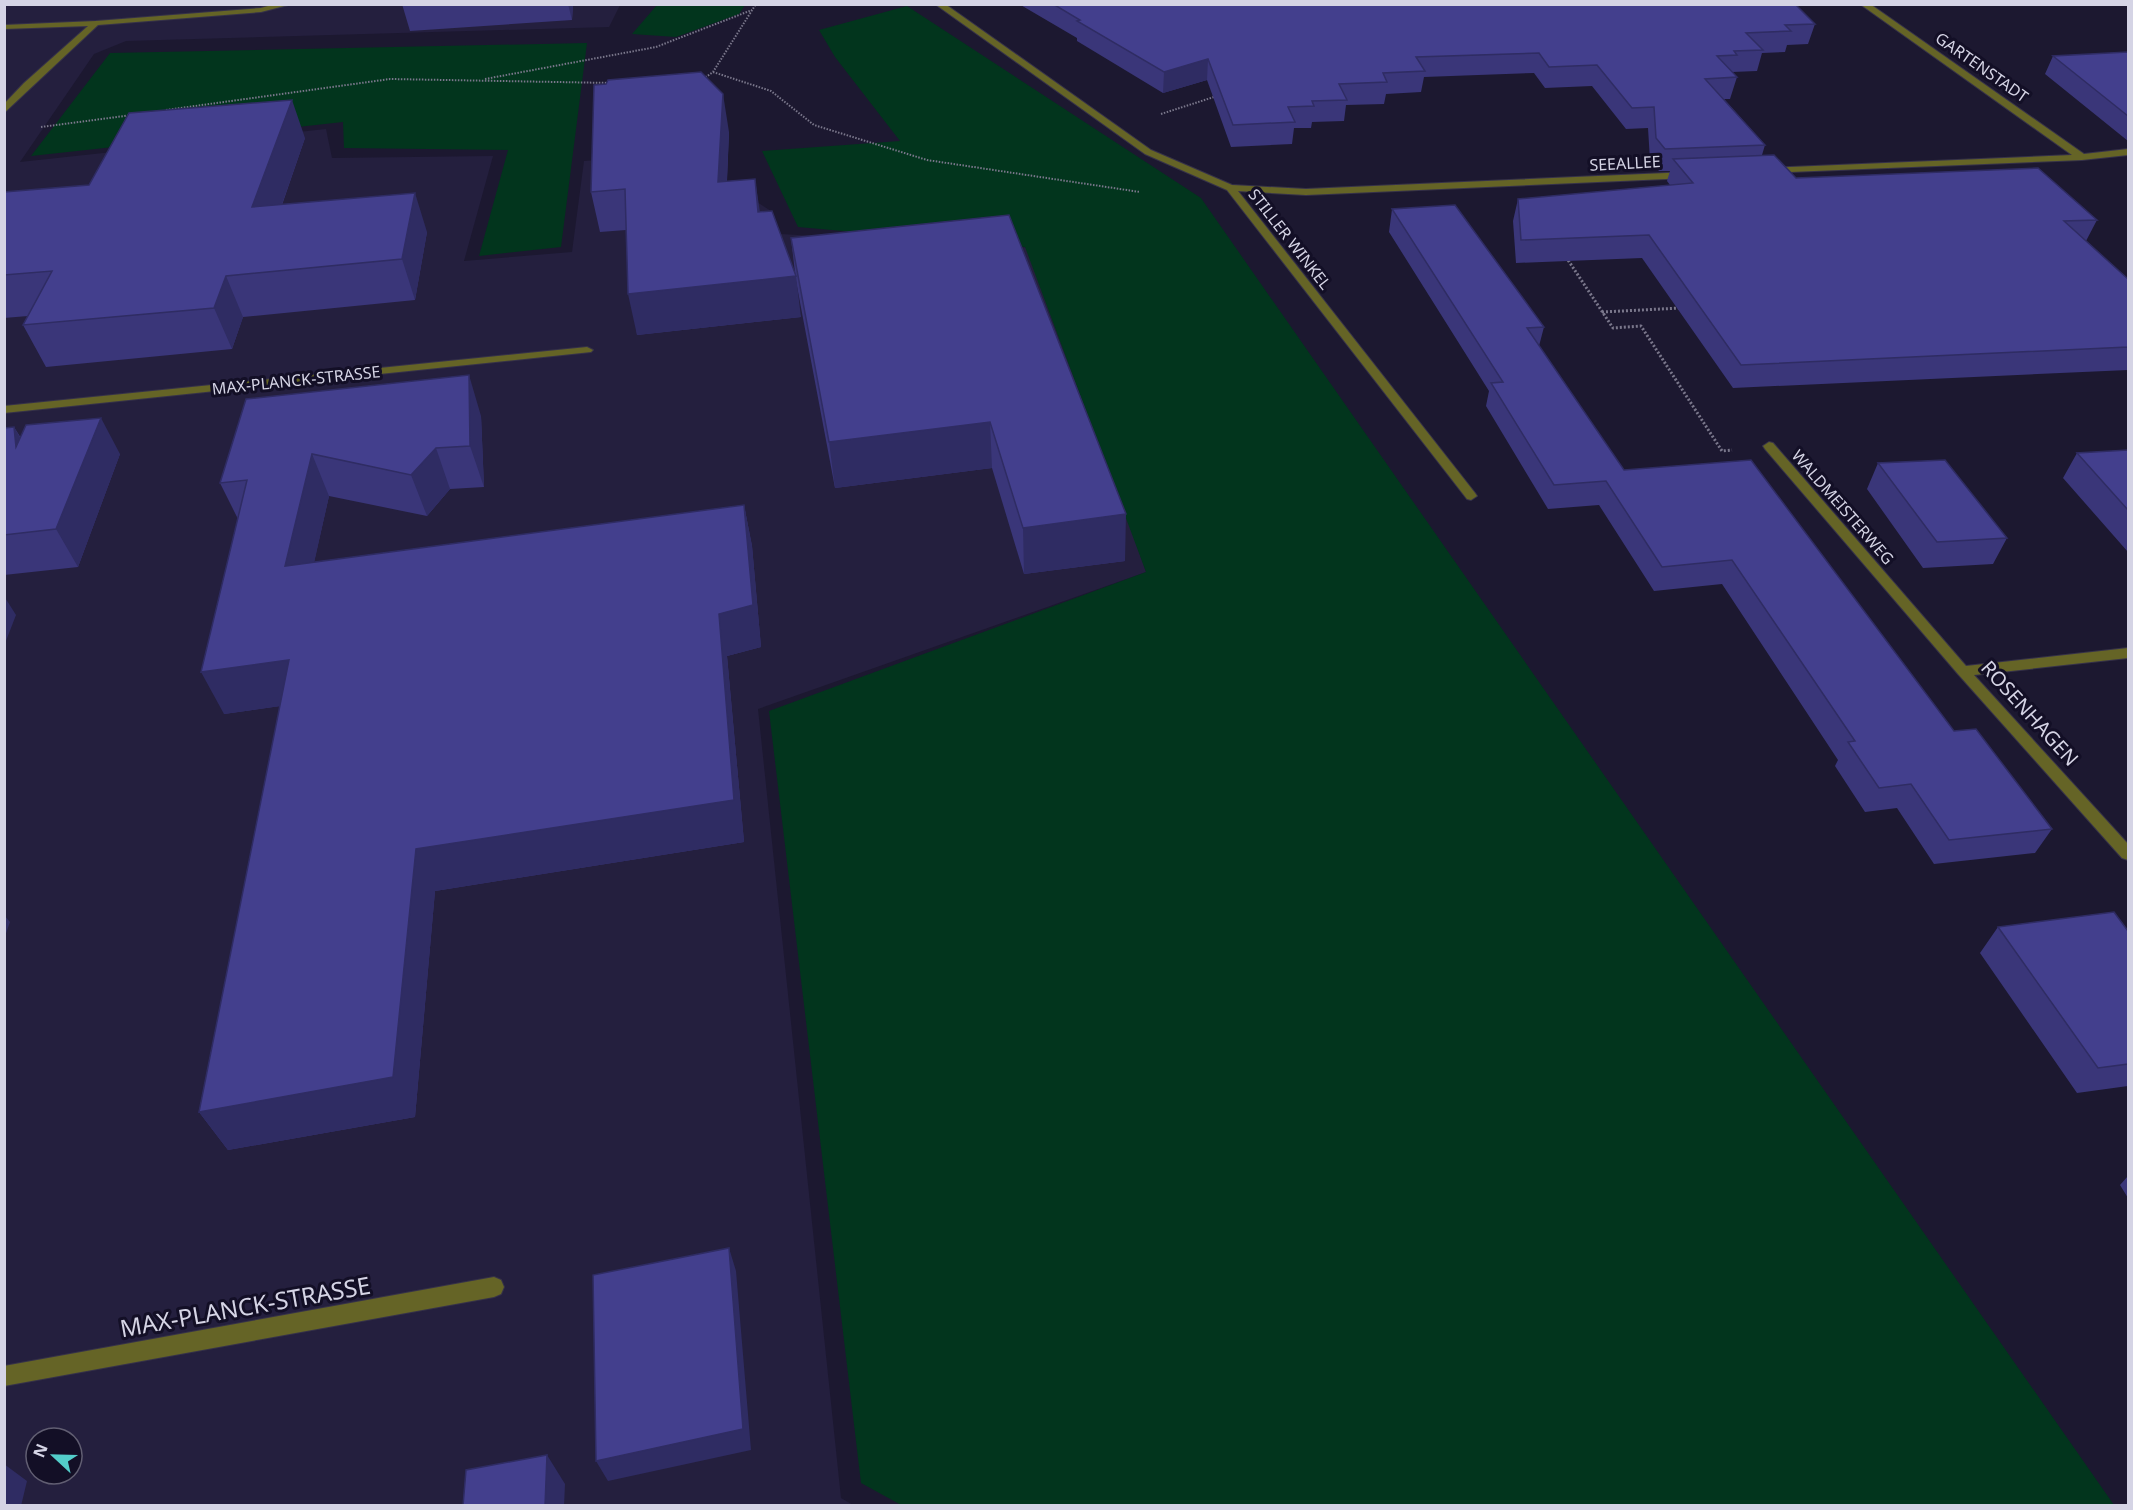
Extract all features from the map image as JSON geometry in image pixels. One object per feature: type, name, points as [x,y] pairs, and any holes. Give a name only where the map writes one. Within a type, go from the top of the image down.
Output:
[{"type":"street","points":[[4,27],[96,23],[261,10],[288,4]]},
{"type":"street","name":"STILLER WINKEL","points":[[939,4],[1148,152],[1230,188],[1471,496]]},
{"type":"street","name":"GARTENSTADT","points":[[1864,4],[2082,157]]},
{"type":"street","points":[[4,110],[27,85],[96,23]]},
{"type":"street","points":[[1756,172],[2082,157],[2128,152]]},
{"type":"street","name":"SEEALLEE","points":[[1230,188],[1306,192],[1697,175]]},
{"type":"street","name":"MAX-PLANCK-STRASSE","points":[[4,410],[587,350]]},
{"type":"street","name":"WALDMEISTERWEG","points":[[1769,446],[1963,671]]},
{"type":"street","name":"ROSENHAGEN","points":[[1963,671],[2128,653]]},
{"type":"street","name":"ROSENHAGEN","points":[[1963,671],[2128,854]]},
{"type":"street","name":"MAX-PLANCK-STRASSE","points":[[4,1376],[494,1287]]},
{"type":"path","points":[[699,82],[713,72],[756,4]]},
{"type":"path","points":[[475,80],[656,47],[752,10]]},
{"type":"path","points":[[713,72],[771,91],[814,125],[927,160],[1122,191],[1144,192]]},
{"type":"path","points":[[156,111],[390,79],[615,83]]},
{"type":"path","points":[[1115,127],[1219,96]]},
{"type":"path","points":[[40,128],[133,115]]},
{"type":"path","name":"WALDMEISTERWEG","points":[[1565,256],[1613,328],[1641,326],[1722,451],[1769,446]]},
{"type":"path","points":[[1602,312],[1683,308]]},
{"type":"shaded area","points":[[5,5],[620,5],[609,27],[126,41],[94,54],[20,162],[326,129],[332,158],[493,156],[464,261],[572,252],[584,161],[681,154],[771,211],[780,234],[1033,248],[1146,572],[758,709],[841,1498],[853,1505],[5,1506]]},
{"type":"green space","points":[[657,5],[745,5],[739,14],[676,37],[632,34]]},
{"type":"green space","points":[[907,6],[1201,198],[2114,1505],[903,1506],[861,1483],[769,711],[1146,572],[1025,247],[798,227],[762,151],[900,141],[835,57],[819,30]]},
{"type":"green space","points":[[587,43],[561,247],[479,256],[508,150],[344,148],[343,122],[31,156],[110,53]]},
{"type":"building","points":[[1053,4],[1795,4],[1815,24],[1785,25],[1791,31],[1746,33],[1763,50],[1734,51],[1737,55],[1717,56],[1737,77],[1705,79],[1765,145],[1665,149],[1656,138],[1654,107],[1632,108],[1597,65],[1549,67],[1539,53],[1416,57],[1425,71],[1383,73],[1387,82],[1339,84],[1347,100],[1312,101],[1314,106],[1288,107],[1295,122],[1233,125],[1208,59],[1164,72],[1077,21],[1080,20]]},
{"type":"building","points":[[2128,52],[2128,116],[2053,56]]},
{"type":"building","points":[[701,72],[723,94],[718,182],[755,179],[758,212],[772,211],[796,276],[628,294],[625,189],[591,192],[594,85],[606,84],[608,80]]},
{"type":"building","points":[[292,100],[252,207],[415,193],[402,259],[226,276],[214,308],[23,325],[52,271],[4,275],[4,192],[89,185],[129,113]]},
{"type":"building","points":[[1774,155],[1796,178],[2038,168],[2097,220],[2064,221],[2128,279],[2128,347],[1741,365],[1649,235],[1521,240],[1518,199],[1693,183],[1673,159]]},
{"type":"building","points":[[1455,205],[1544,327],[1527,328],[1624,470],[1751,460],[1954,731],[1976,729],[2052,829],[1949,840],[1911,784],[1879,788],[1848,742],[1855,741],[1732,560],[1662,567],[1606,481],[1554,485],[1491,383],[1503,382],[1392,209]]},
{"type":"building","points":[[1009,215],[1126,514],[1023,528],[990,422],[829,442],[791,238]]},
{"type":"building","points":[[469,375],[470,446],[436,448],[411,475],[312,454],[285,566],[744,505],[753,605],[719,614],[734,800],[416,849],[393,1077],[199,1112],[289,660],[201,672],[247,480],[220,483],[246,399]]},
{"type":"building","points":[[101,418],[56,529],[4,535],[4,428],[14,427],[16,447],[26,425]]},
{"type":"building","points":[[2128,450],[2128,510],[2077,453]]},
{"type":"building","points":[[1945,460],[2007,538],[1937,542],[1878,463]]},
{"type":"building","points":[[2114,912],[2128,931],[2128,1064],[2098,1068],[1998,927]]},
{"type":"building","points":[[729,1248],[743,1429],[596,1461],[593,1275]]},
{"type":"building","points":[[547,1455],[545,1506],[463,1506],[466,1470]]}]
